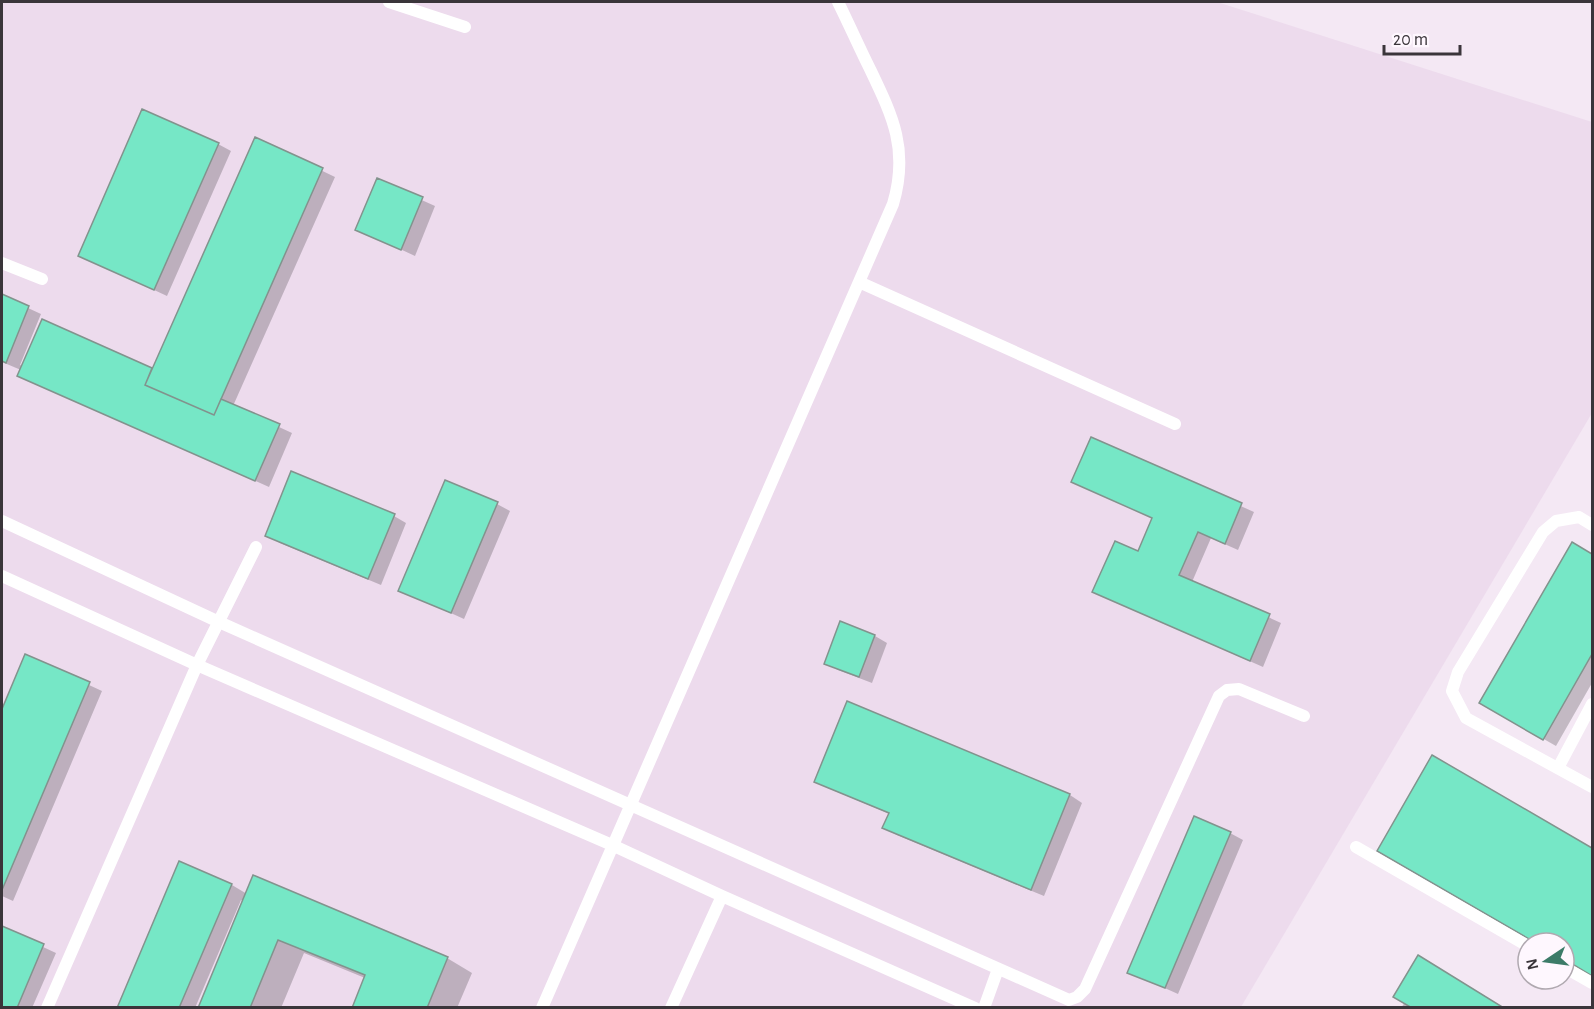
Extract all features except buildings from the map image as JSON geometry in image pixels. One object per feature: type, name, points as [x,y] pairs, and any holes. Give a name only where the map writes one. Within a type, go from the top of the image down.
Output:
[{"type":"lane","points":[[389,2],[465,27]]},
{"type":"lane","points":[[542,1008],[893,204],[900,168],[898,140],[891,113],[838,2]]},
{"type":"lane","points":[[2,263],[42,279]]},
{"type":"lane","points":[[859,282],[1175,424]]},
{"type":"lane","points":[[1593,525],[1579,517],[1556,520],[1543,532],[1458,672],[1452,691],[1466,718],[1593,786]]},
{"type":"lane","points":[[2,521],[219,622],[1069,1000],[1077,997],[1085,989],[1219,696],[1227,690],[1239,689],[1304,716]]},
{"type":"lane","points":[[47,1008],[197,665],[256,547]]},
{"type":"lane","points":[[2,576],[197,665],[612,845],[975,1008]]},
{"type":"lane","points":[[1558,768],[1593,704]]},
{"type":"lane","points":[[1356,847],[1516,939]]},
{"type":"lane","points":[[671,1008],[722,896]]},
{"type":"lane","points":[[984,1008],[998,969]]},
{"type":"lane","points":[[1576,974],[1593,983]]},
{"type":"shaded area","points":[[2,2],[1217,2],[1592,122],[1592,413],[1241,1007],[2,1008]]}]
